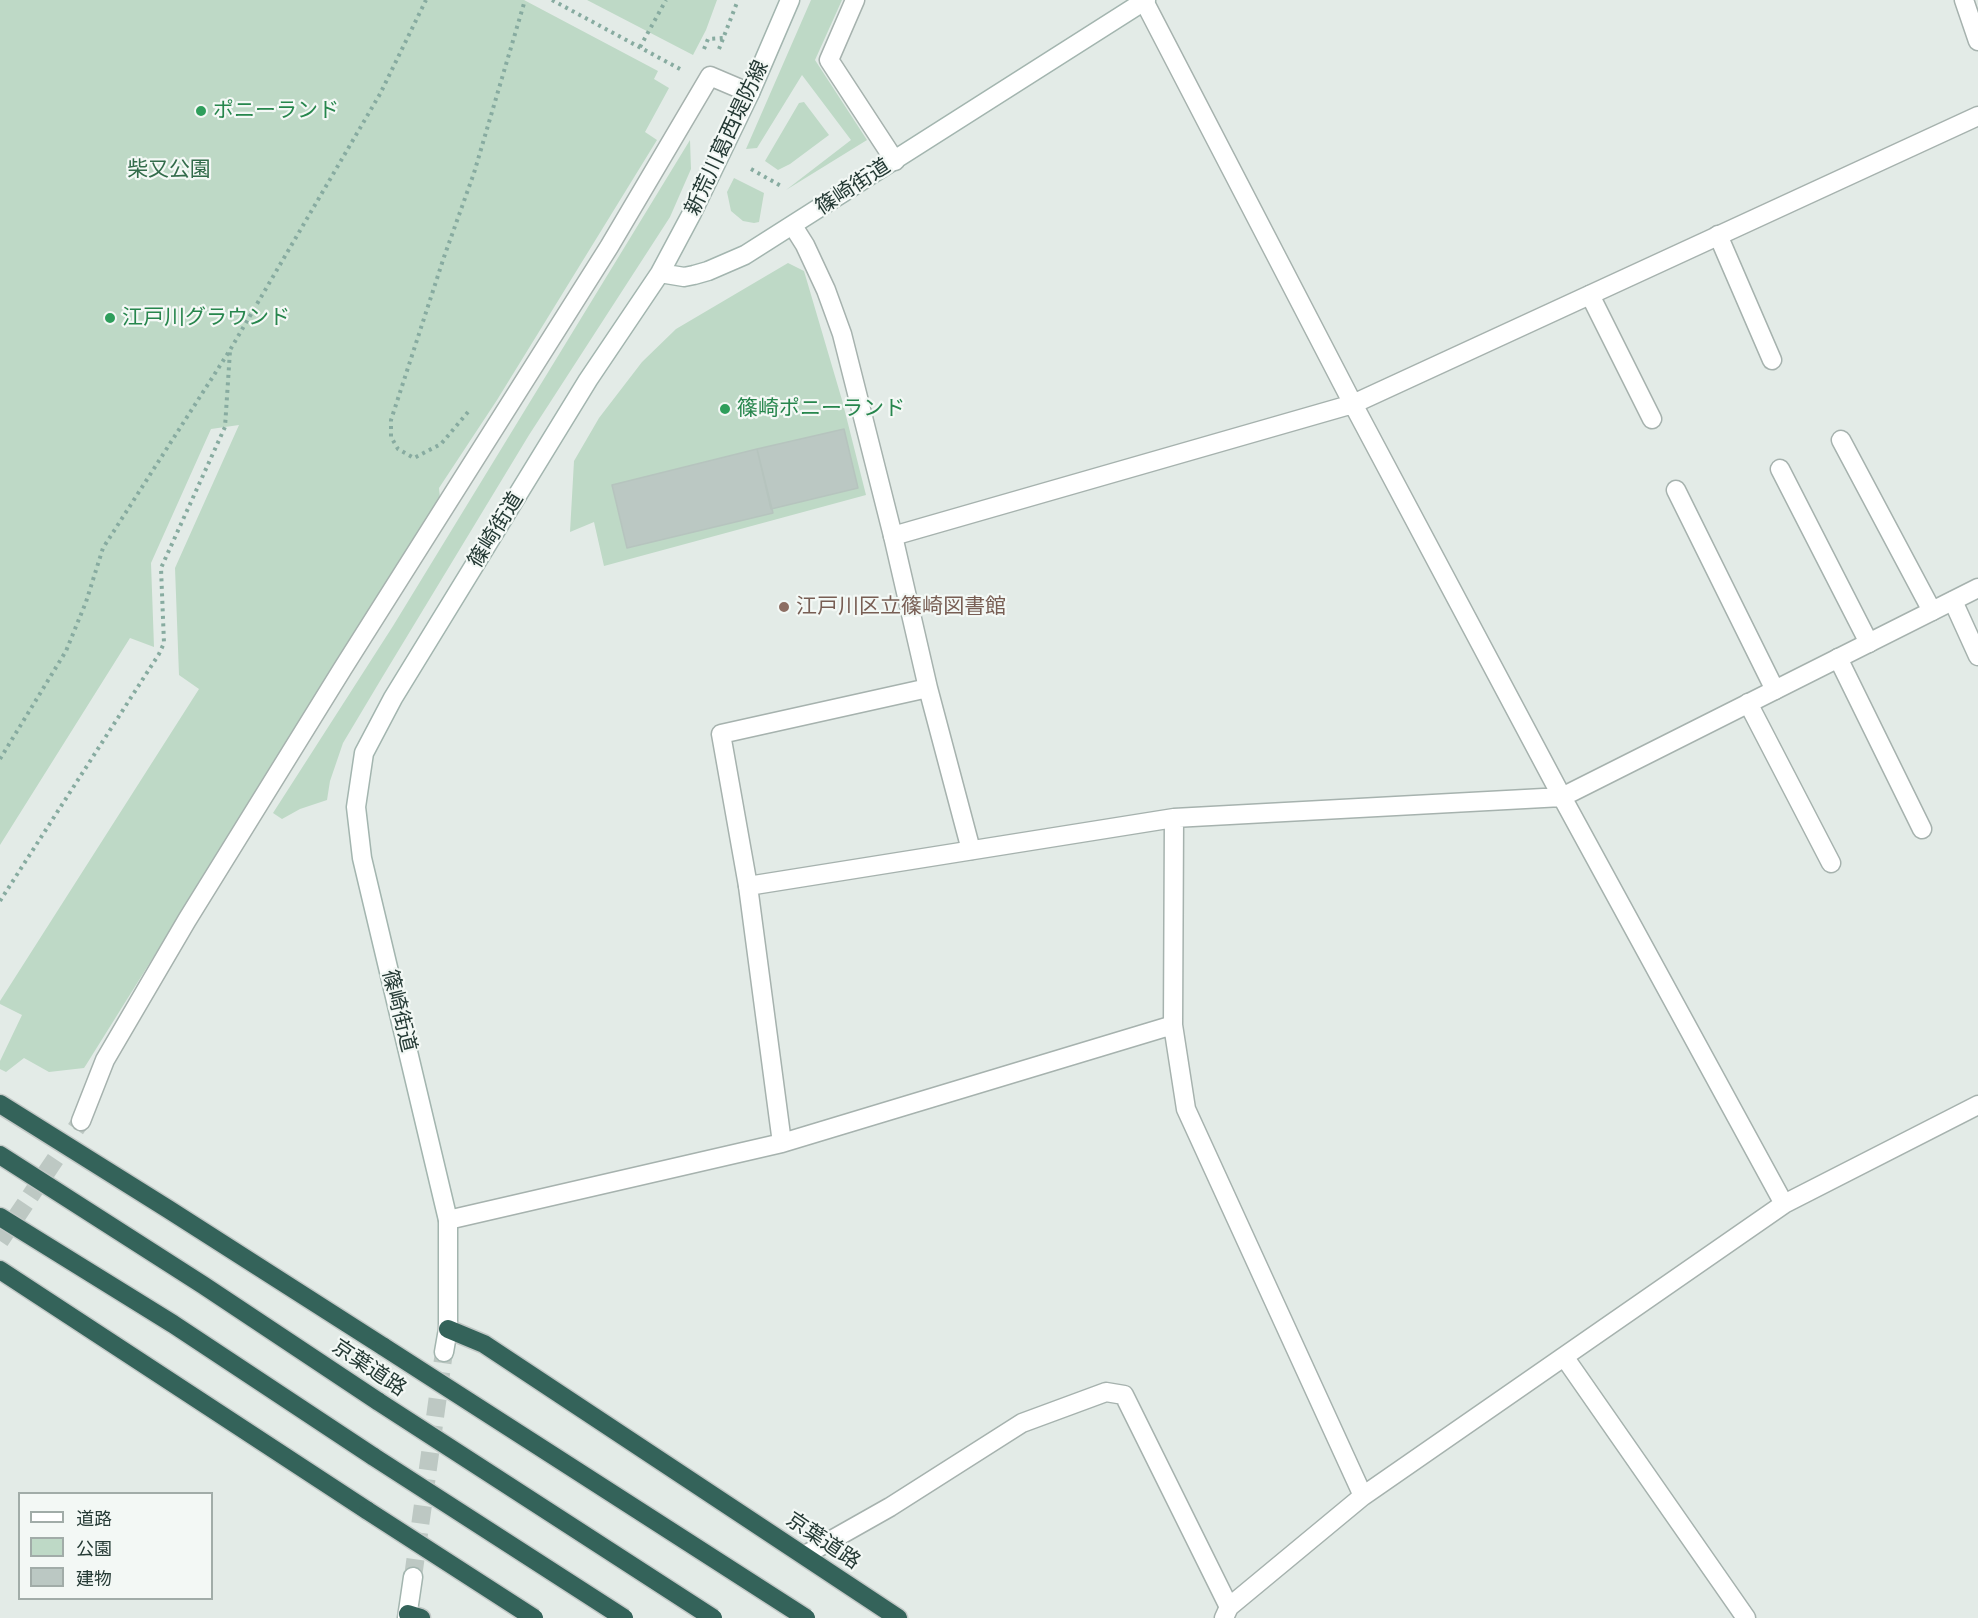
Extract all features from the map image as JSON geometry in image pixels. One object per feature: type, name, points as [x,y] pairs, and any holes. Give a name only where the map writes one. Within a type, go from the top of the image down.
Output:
[{"type":"highway","points":[[0,1104],[806,1618]]},
{"type":"highway","name":"京葉道路","points":[[0,1155],[203,1284],[379,1402],[713,1618]]},
{"type":"highway","points":[[0,1217],[173,1324],[624,1618]]},
{"type":"highway","points":[[0,1270],[534,1618]]},
{"type":"highway","name":"京葉道路","points":[[448,1329],[484,1344],[898,1618]]},
{"type":"street","name":"新荒川葛西堤防線","points":[[660,273],[750,93],[790,0]]},
{"type":"street","points":[[855,0],[829,60],[895,161]]},
{"type":"street","points":[[1145,0],[1353,404],[1562,797],[1784,1204]]},
{"type":"street","name":"篠崎街道","points":[[444,1352],[448,1329],[448,1220],[362,858],[356,807],[364,753],[393,698],[570,410],[660,273],[684,277],[708,271],[745,255],[1145,0]]},
{"type":"street","points":[[1964,0],[1978,41]]},
{"type":"street","points":[[81,1121],[105,1060],[187,920],[609,248],[710,76],[750,93]]},
{"type":"street","points":[[893,536],[1353,404],[1978,116]]},
{"type":"street","points":[[794,225],[806,245],[826,290],[842,334],[893,536],[928,688],[971,849]]},
{"type":"street","points":[[1718,235],[1772,360]]},
{"type":"street","points":[[1590,295],[1652,419]]},
{"type":"street","points":[[1841,440],[1932,611]]},
{"type":"street","points":[[1780,469],[1869,643]]},
{"type":"street","points":[[1676,490],[1775,690]]},
{"type":"street","points":[[748,886],[1174,818],[1562,797],[1978,588]]},
{"type":"street","points":[[1953,601],[1978,656]]},
{"type":"street","points":[[1838,658],[1922,829]]},
{"type":"street","points":[[782,1143],[748,886],[720,734],[928,688]]},
{"type":"street","points":[[1748,703],[1831,863]]},
{"type":"street","points":[[1174,818],[1173,1025],[1186,1109],[1363,1496]]},
{"type":"street","points":[[448,1220],[782,1143],[1173,1025]]},
{"type":"street","points":[[805,1555],[890,1507],[1022,1423],[1106,1392],[1124,1395],[1227,1612],[1363,1496],[1784,1204],[1978,1106]]},
{"type":"street","points":[[1565,1358],[1746,1618]]},
{"type":"street","points":[[412,1617],[413,1577]]},
{"type":"path","points":[[0,759],[66,651],[86,602],[103,548],[230,350],[380,94],[426,0]]},
{"type":"path","points":[[474,404],[441,444],[414,458],[398,449],[391,437],[391,420],[474,173],[525,0]]},
{"type":"path","points":[[552,0],[681,70]]},
{"type":"path","points":[[640,47],[666,0]]},
{"type":"path","points":[[710,76],[738,0]]},
{"type":"path","points":[[700,57],[708,39],[723,38]]},
{"type":"path","points":[[750,169],[781,186]]},
{"type":"path","points":[[0,901],[164,643],[161,568],[225,427],[230,350]]},
{"type":"green space","name":"柴又公園","points":[[0,0],[524,0],[658,71],[654,79],[669,88],[645,132],[657,140],[497,400],[439,488],[440,498],[86,1065],[84,1068],[49,1072],[24,1058],[6,1072],[0,1069],[0,1061],[22,1015],[0,1004],[0,1001],[199,689],[179,675],[175,568],[239,425],[211,429],[151,563],[154,647],[130,638],[0,845]]},
{"type":"green space","points":[[587,0],[717,0],[706,30],[693,55]]},
{"type":"green space","points":[[811,0],[842,0],[815,60],[867,140],[786,190],[851,140],[802,75],[757,148],[746,149]]},
{"type":"green space","points":[[804,102],[829,135],[790,164],[778,170],[765,161],[799,103]]},
{"type":"green space","points":[[690,140],[691,169],[670,217],[529,435],[343,743],[330,781],[327,800],[300,809],[282,819],[273,813],[393,626]]},
{"type":"green space","points":[[734,178],[764,193],[759,222],[743,221],[731,211],[727,192]]},
{"type":"green space","name":"篠崎ポニーランド","points":[[788,263],[804,271],[842,400],[866,495],[604,566],[594,522],[570,532],[574,461],[599,418],[642,362],[676,329]]},
{"type":"building","points":[[844,429],[858,488],[771,509],[757,449]]},
{"type":"building","points":[[757,449],[773,513],[627,548],[612,485]]},
{"type":"tunnel","points":[[0,1241],[81,1121]]},
{"type":"tunnel","points":[[413,1577],[444,1352]]},
{"type":"place","name":"ポニーランド","points":[[201,111]]},
{"type":"place","name":"江戸川グラウンド","points":[[110,318]]},
{"type":"place","name":"篠崎ポニーランド","points":[[725,409]]},
{"type":"place","name":"江戸川区立篠崎図書館","points":[[784,607]]}]
